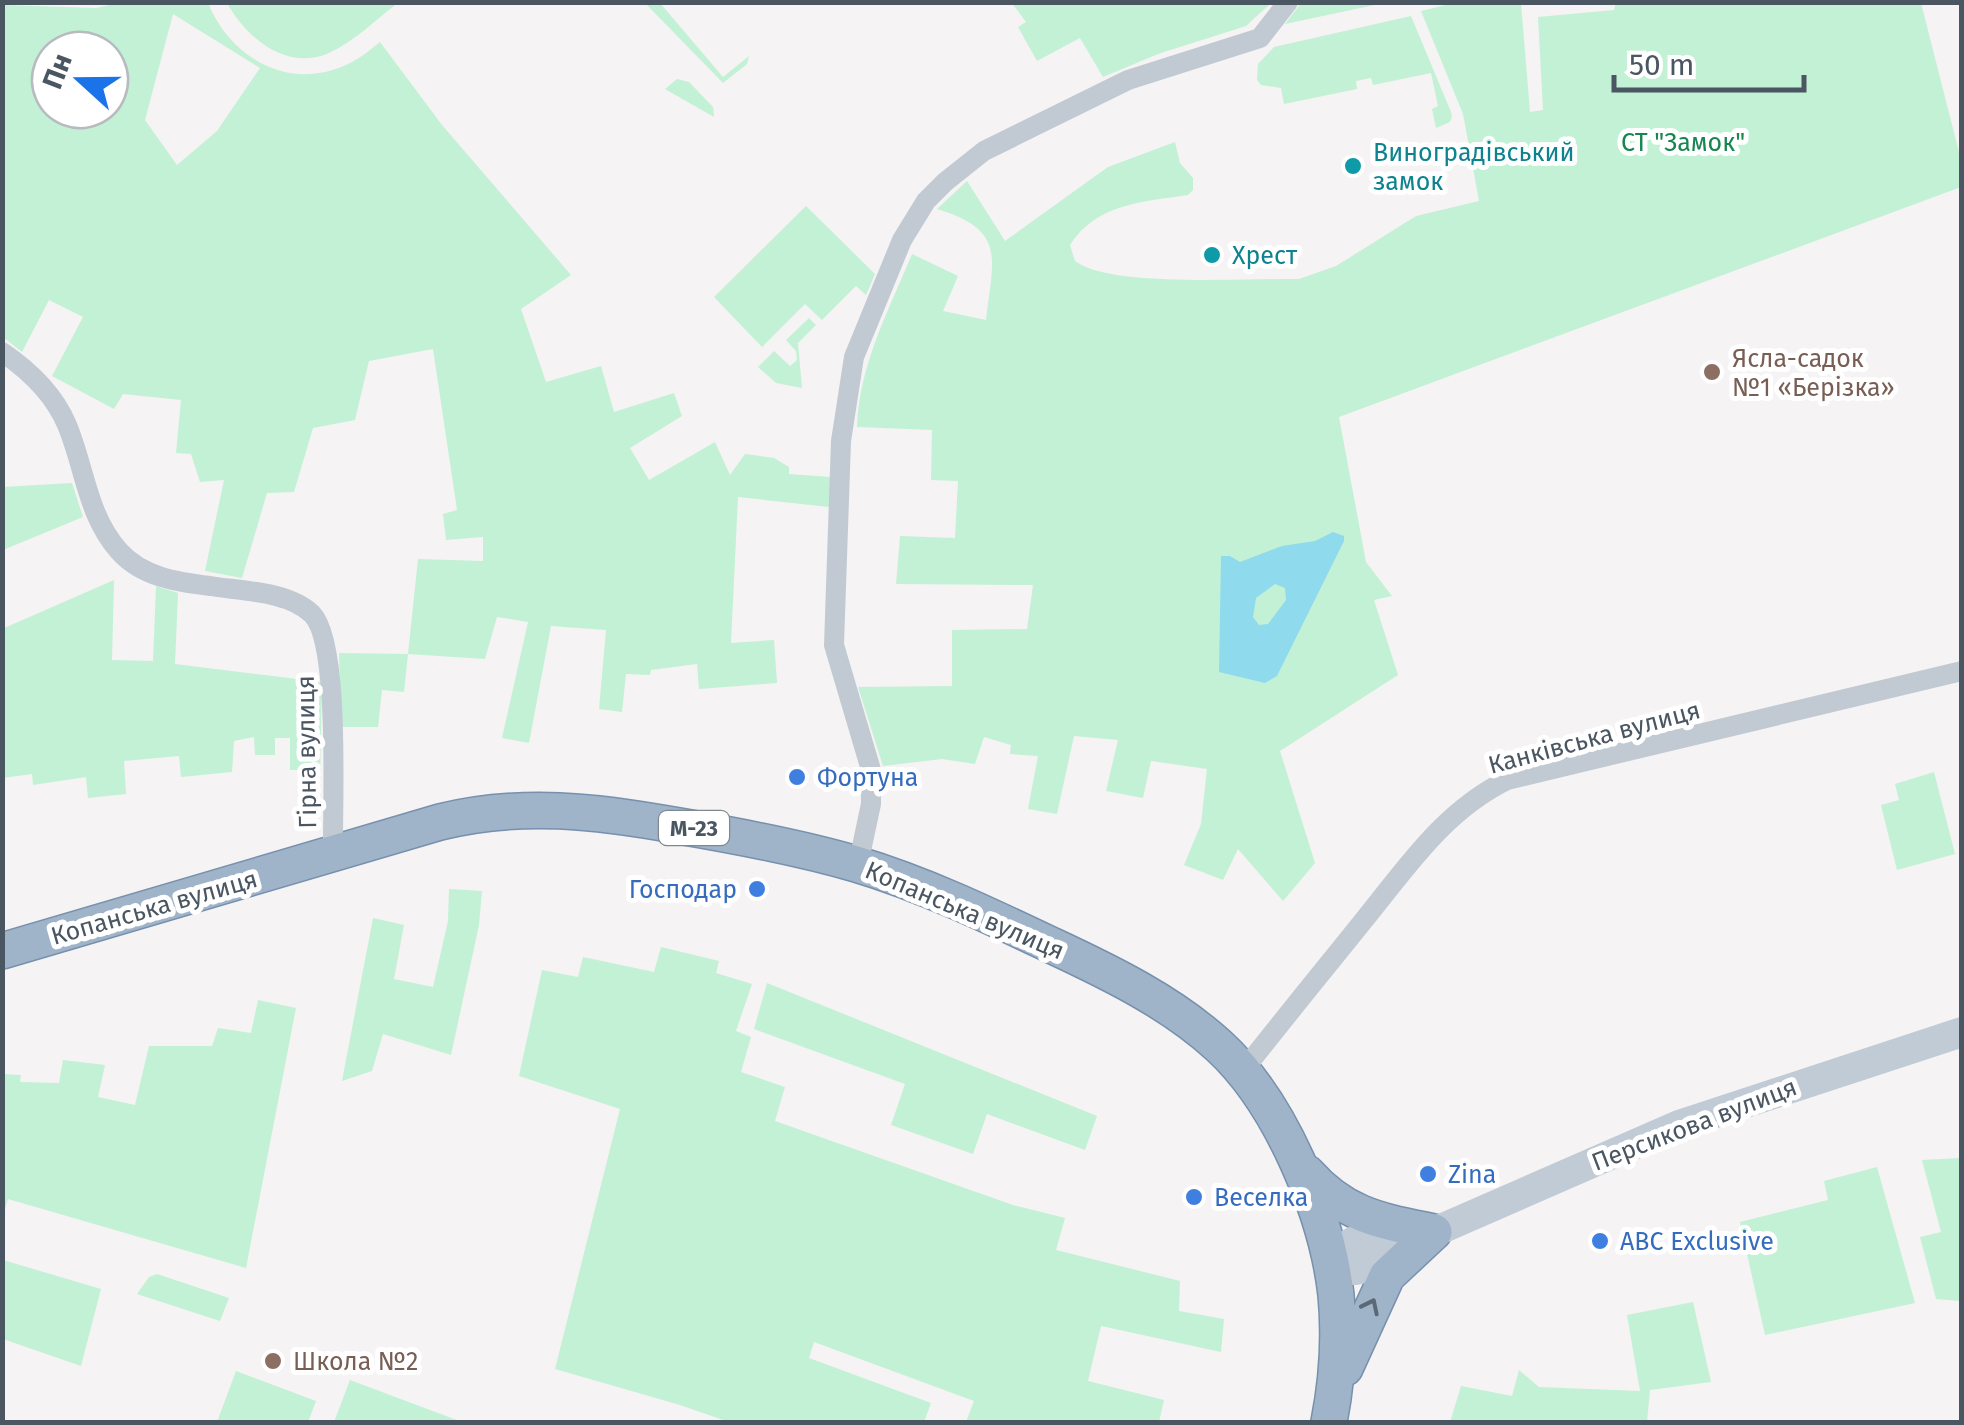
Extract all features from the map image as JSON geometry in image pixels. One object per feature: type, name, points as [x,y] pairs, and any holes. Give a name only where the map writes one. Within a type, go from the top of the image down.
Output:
[{"type":"highway","name":"Копанська вулиця","points":[[2,951],[475,814],[562,809],[736,836],[858,865],[967,907],[1108,972],[1219,1046],[1242,1072],[1255,1087],[1296,1161],[1330,1261],[1337,1318],[1332,1410]]},
{"type":"highway","points":[[1296,1161],[1325,1194],[1344,1207],[1382,1222],[1434,1232]]},
{"type":"highway","points":[[1332,1410],[1366,1317],[1387,1276],[1434,1232]]},
{"type":"main road","name":"Персикова вулиця","points":[[1330,1261],[1341,1269],[1373,1266],[1434,1232],[1680,1125],[1962,1032]]},
{"type":"street","points":[[858,865],[874,788],[834,644],[841,441],[854,357],[902,240],[926,201],[984,152],[1128,80],[1260,38],[1288,2]]},
{"type":"street","name":"Гірна вулиця","points":[[2,352],[41,384],[56,404],[67,425],[92,506],[106,533],[131,563],[164,578],[282,598],[314,615],[326,645],[331,684],[333,856]]},
{"type":"street","name":"Канківська вулиця","points":[[1242,1072],[1428,840],[1482,792],[1507,780],[1962,671]]},
{"type":"green space","points":[[1301,2],[1384,3],[1285,24]]},
{"type":"green space","name":"СТ \"Замок\"","points":[[1616,2],[1921,3],[1961,160],[1961,187],[1339,417],[1366,562],[1392,596],[1374,600],[1398,675],[1280,751],[1315,863],[1283,901],[1238,849],[1223,880],[1184,865],[1201,824],[1207,769],[1151,761],[1143,798],[1106,791],[1118,740],[1074,736],[1057,814],[1028,809],[1038,756],[1010,754],[1011,745],[984,737],[975,764],[942,759],[883,766],[858,687],[952,686],[952,630],[1027,629],[1033,585],[896,584],[900,536],[955,538],[958,481],[931,480],[932,430],[857,427],[869,360],[912,254],[958,276],[943,311],[986,320],[991,279],[990,249],[985,237],[975,226],[937,209],[967,181],[1005,241],[1108,167],[1175,142],[1180,163],[1193,178],[1193,190],[1188,195],[1122,207],[1094,220],[1070,245],[1075,261],[1118,275],[1148,278],[1299,279],[1336,266],[1416,216],[1479,201],[1463,114],[1421,11],[1454,3],[1521,3],[1530,112],[1543,110],[1538,17],[1614,10]]},
{"type":"green space","points":[[118,3],[208,3],[231,40],[265,65],[284,72],[326,72],[352,62],[380,42],[442,125],[571,275],[521,309],[546,382],[601,366],[614,412],[674,393],[682,416],[630,448],[649,480],[715,442],[730,475],[745,454],[774,458],[789,467],[789,474],[831,477],[829,507],[738,497],[731,643],[774,640],[777,683],[699,689],[697,664],[651,670],[650,675],[626,674],[622,712],[599,709],[606,630],[551,626],[529,743],[502,738],[528,622],[497,617],[485,659],[408,654],[418,559],[483,561],[483,537],[446,540],[443,514],[457,510],[433,349],[369,361],[355,420],[313,428],[294,492],[267,493],[242,578],[205,571],[224,480],[200,482],[191,454],[176,453],[181,400],[123,394],[114,409],[52,376],[83,317],[49,300],[22,352],[3,337],[2,5],[96,8]],"holes":[[[173,14],[260,68],[217,131],[177,165],[145,120]]]},
{"type":"green space","points":[[227,3],[398,3],[329,53],[298,58],[256,39]]},
{"type":"green space","points":[[645,3],[660,3],[723,77],[749,56],[747,64],[723,83]]},
{"type":"green space","points":[[1012,3],[1271,3],[1246,26],[1158,54],[1103,77],[1080,38],[1037,61],[1018,27],[1026,22]]},
{"type":"green space","points":[[1411,16],[1451,112],[1450,122],[1436,128],[1432,109],[1438,106],[1431,73],[1373,85],[1371,78],[1356,81],[1357,89],[1284,104],[1281,88],[1261,85],[1257,80],[1258,64],[1274,47]]},
{"type":"green space","points":[[677,79],[689,82],[713,107],[714,117],[665,89]]},
{"type":"green space","points":[[806,206],[875,274],[866,295],[856,286],[822,320],[805,304],[762,347],[714,297]]},
{"type":"green space","points":[[809,318],[816,325],[798,343],[802,388],[776,383],[758,367],[774,351],[790,366],[797,360],[796,351],[786,340]]},
{"type":"green space","points":[[72,483],[83,517],[3,550],[3,487]]},
{"type":"green space","points":[[114,580],[112,660],[153,661],[156,586],[178,593],[175,664],[322,682],[320,778],[311,779],[303,770],[290,770],[290,738],[275,738],[275,755],[255,755],[254,737],[234,741],[232,772],[181,777],[179,756],[124,761],[126,794],[88,798],[86,777],[33,785],[32,774],[3,778],[2,629]]},
{"type":"green space","points":[[339,653],[408,654],[404,692],[382,690],[378,727],[341,727]]},
{"type":"green space","points":[[1934,772],[1955,854],[1897,870],[1881,805],[1899,800],[1895,784]]},
{"type":"green space","points":[[449,889],[482,891],[479,925],[451,1055],[383,1034],[372,1071],[342,1081],[373,918],[404,925],[394,979],[433,987],[448,921]]},
{"type":"green space","points":[[661,947],[719,961],[716,973],[752,984],[736,1031],[751,1037],[741,1072],[785,1087],[775,1121],[1013,1205],[1065,1218],[1056,1250],[1180,1281],[1179,1311],[1224,1319],[1221,1352],[1101,1326],[1088,1381],[1164,1400],[1159,1422],[966,1422],[974,1401],[814,1342],[809,1358],[931,1403],[924,1422],[729,1422],[555,1369],[620,1109],[519,1076],[542,970],[578,977],[583,957],[654,972]]},
{"type":"green space","points":[[767,983],[1097,1116],[1085,1150],[987,1114],[973,1154],[891,1125],[905,1084],[754,1029]]},
{"type":"green space","points":[[258,1000],[296,1008],[246,1268],[8,1199],[3,1216],[3,1074],[21,1075],[20,1082],[59,1083],[63,1060],[105,1065],[98,1097],[135,1105],[149,1046],[212,1046],[218,1028],[251,1033]]},
{"type":"green space","points":[[1961,1158],[1961,1301],[1936,1299],[1920,1237],[1941,1232],[1922,1160]]},
{"type":"green space","points":[[1877,1167],[1915,1303],[1765,1335],[1740,1222],[1828,1200],[1824,1181]]},
{"type":"green space","points":[[3,1260],[101,1289],[81,1366],[3,1339]]},
{"type":"green space","points":[[157,1274],[229,1298],[220,1321],[137,1294],[149,1277]]},
{"type":"green space","points":[[1693,1302],[1711,1382],[1650,1390],[1647,1422],[1450,1422],[1461,1386],[1512,1396],[1519,1370],[1539,1387],[1640,1391],[1627,1315]]},
{"type":"green space","points":[[236,1371],[316,1401],[308,1422],[217,1422]]},
{"type":"green space","points":[[350,1380],[462,1422],[334,1422]]},
{"type":"water","points":[[1333,532],[1344,536],[1277,676],[1265,683],[1219,672],[1221,556],[1240,562],[1282,546],[1315,541]],"holes":[[[1275,584],[1285,588],[1286,600],[1268,624],[1259,625],[1253,617],[1256,598]]]},
{"type":"place","name":"Виноградівський замок","points":[[1353,166]]},
{"type":"place","name":"Хрест","points":[[1212,255]]},
{"type":"place","name":"Ясла-садок №1 «Берізка»","points":[[1712,372]]},
{"type":"place","name":"Фортуна","points":[[797,777]]},
{"type":"place","name":"Господар","points":[[757,889]]},
{"type":"place","name":"Zina","points":[[1428,1174]]},
{"type":"place","name":"Веселка","points":[[1194,1197]]},
{"type":"place","name":"ABC Exclusive","points":[[1600,1241]]},
{"type":"place","name":"Школа №2","points":[[273,1361]]}]
